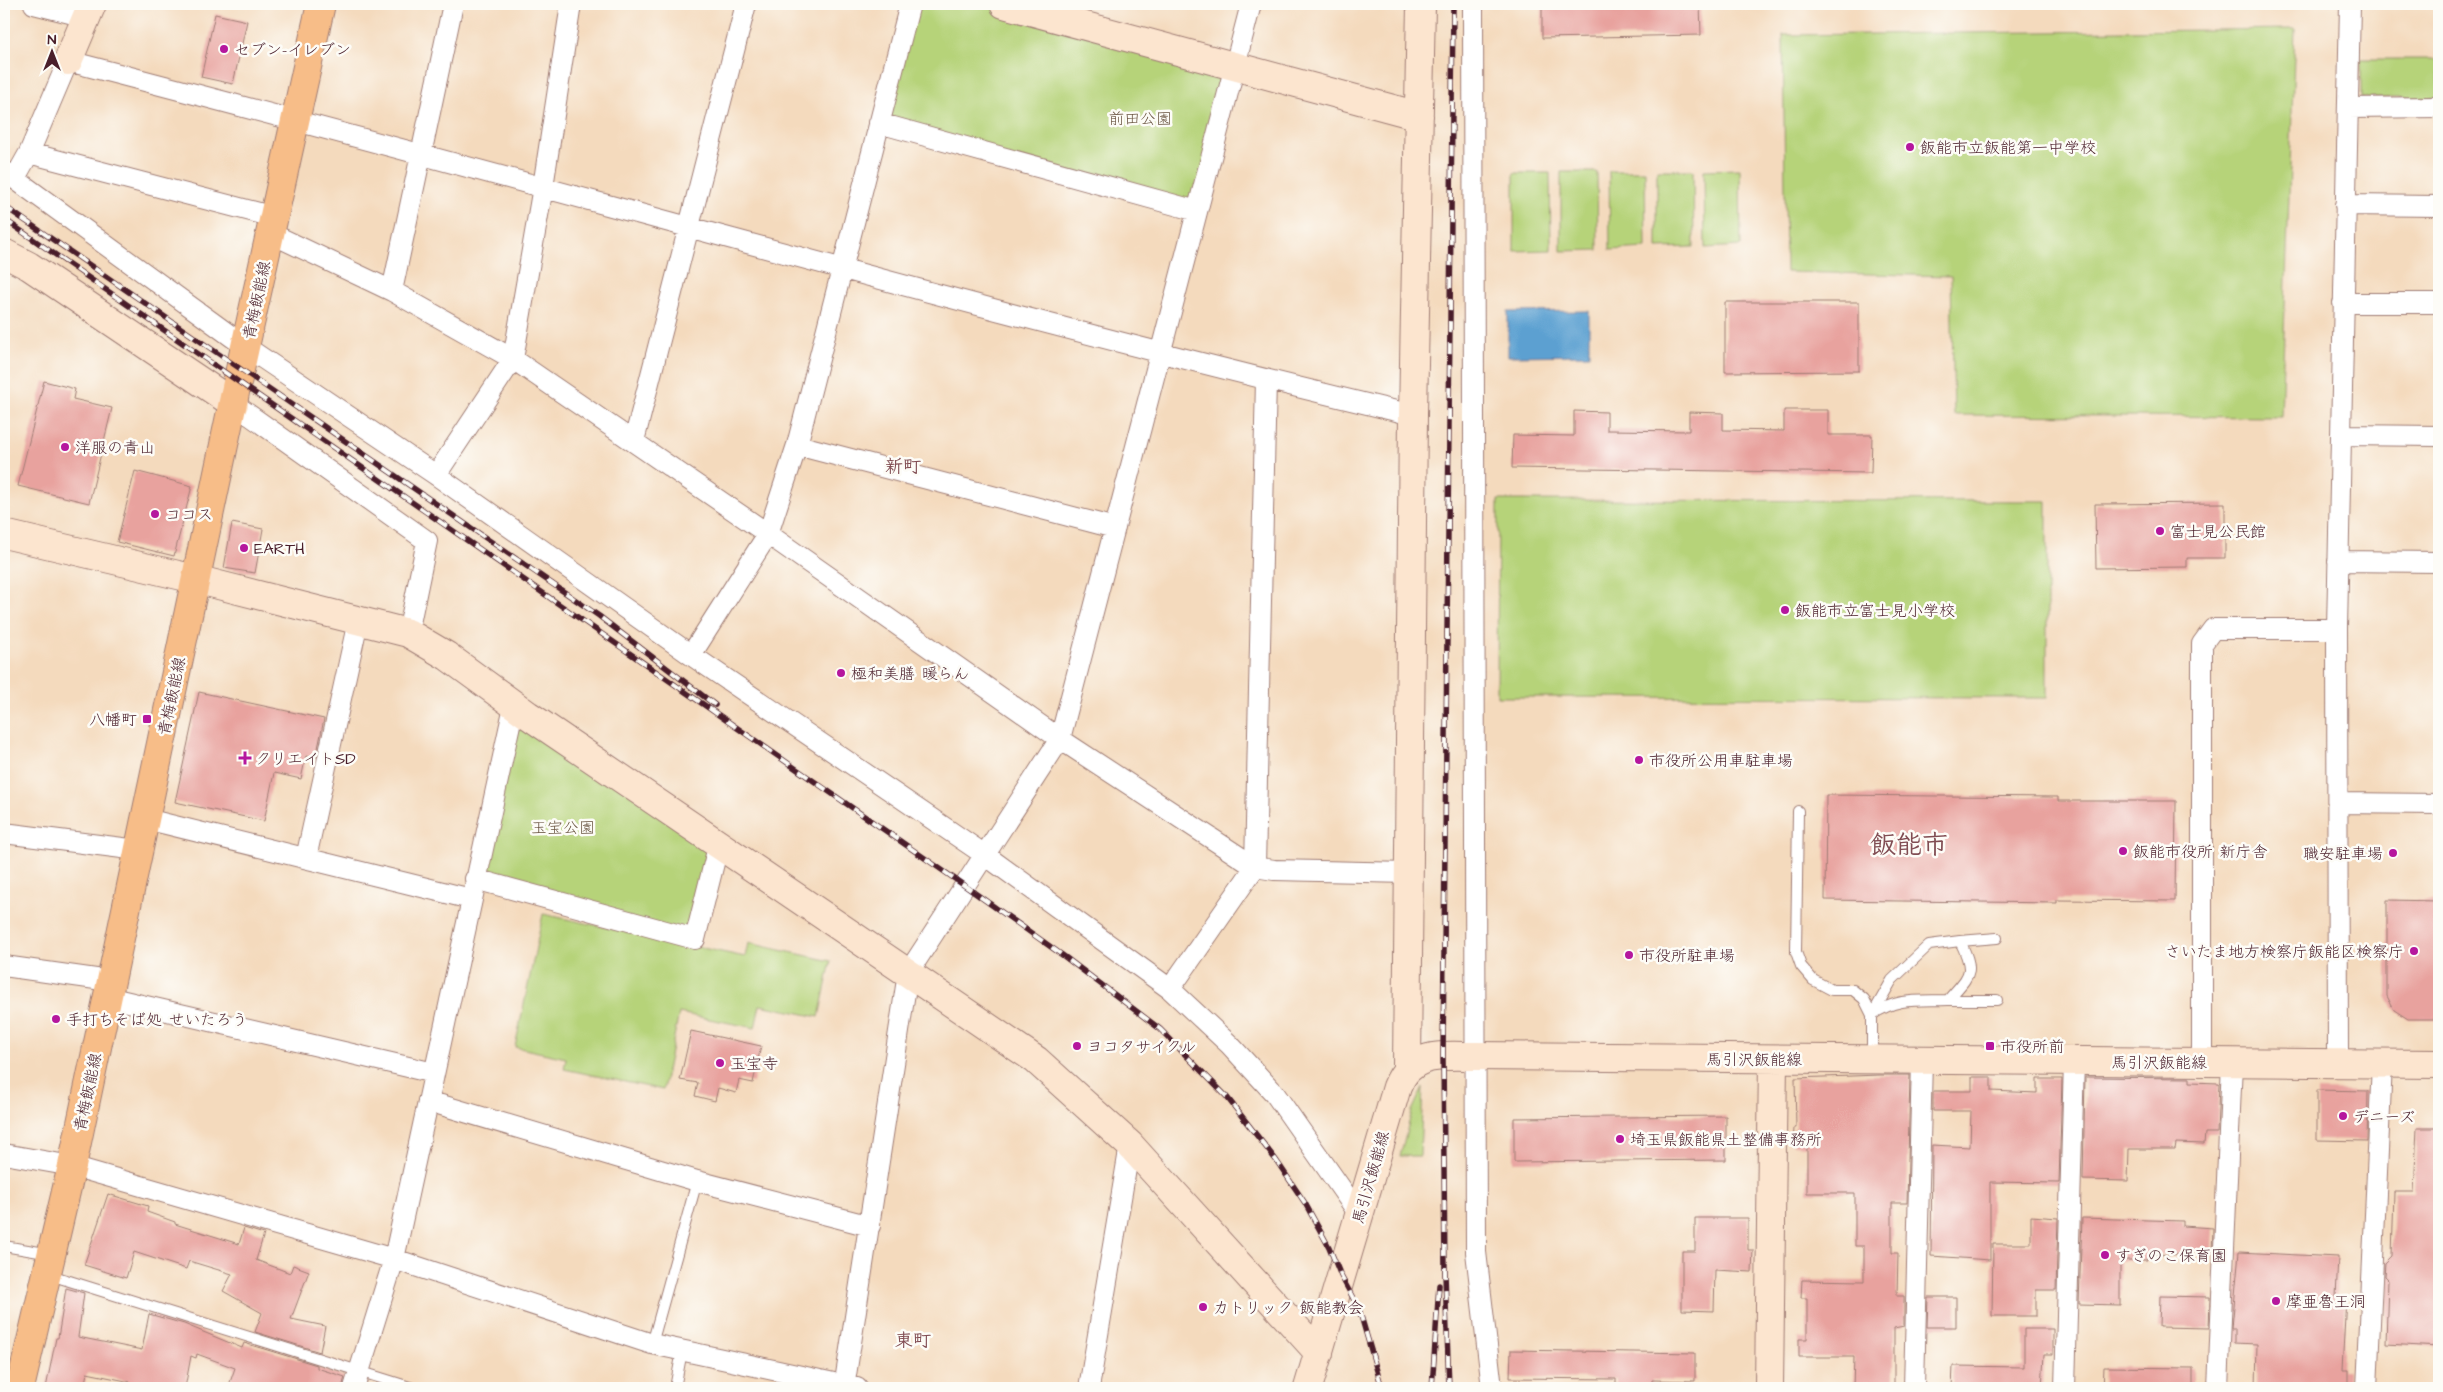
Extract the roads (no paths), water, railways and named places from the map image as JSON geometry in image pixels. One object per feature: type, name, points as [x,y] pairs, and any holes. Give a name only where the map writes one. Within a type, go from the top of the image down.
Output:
[{"type":"main road","name":"青梅飯能線","points":[[20,1388],[72,1166],[195,579],[321,4]]},
{"type":"street","points":[[34,4],[89,10],[29,153],[9,174],[246,346],[436,475],[691,655],[985,855],[1170,989],[1230,1045],[1276,1094],[1359,1214]]},
{"type":"street","points":[[392,291],[420,154],[454,4]]},
{"type":"street","points":[[436,475],[513,359],[543,187],[571,4]]},
{"type":"street","points":[[634,441],[746,4]]},
{"type":"street","points":[[691,655],[768,534],[797,445],[910,4]]},
{"type":"street","points":[[1004,4],[1419,116]]},
{"type":"street","points":[[4,1154],[72,1166],[394,1259],[652,1344],[849,1388],[870,1226],[908,973],[1060,739],[1251,4]]},
{"type":"street","points":[[1407,1069],[1413,415],[1421,4]]},
{"type":"street","points":[[1473,4],[1474,1056],[1476,1252],[1492,1388]]},
{"type":"street","points":[[2338,1063],[2337,629],[2350,4]]},
{"type":"street","points":[[68,62],[296,120],[689,227],[1266,380],[1413,415]]},
{"type":"street","points":[[2348,108],[2439,108]]},
{"type":"street","points":[[879,123],[1197,211]]},
{"type":"street","points":[[29,153],[272,225],[513,359],[768,534],[1060,739],[1255,867],[1274,870],[1409,873]]},
{"type":"street","points":[[2345,205],[2439,206]]},
{"type":"street","points":[[4,253],[29,266],[234,404],[427,541],[408,634]]},
{"type":"street","points":[[2343,303],[2439,302]]},
{"type":"street","points":[[1170,989],[1255,867],[1266,380]]},
{"type":"street","points":[[2341,435],[2439,436]]},
{"type":"street","points":[[797,445],[1115,528]]},
{"type":"street","points":[[4,534],[358,620],[408,634],[447,656],[514,706],[719,843],[1036,1060],[1130,1145],[1319,1352]]},
{"type":"street","points":[[2338,561],[2439,562]]},
{"type":"street","points":[[306,858],[358,620]]},
{"type":"street","points":[[2202,1062],[2202,644],[2213,629],[2337,629]]},
{"type":"street","points":[[357,1380],[394,1259],[514,706]]},
{"type":"street","points":[[2338,803],[2439,804]]},
{"type":"street","points":[[146,819],[471,899]]},
{"type":"street","points":[[4,833],[138,850]]},
{"type":"street","points":[[476,879],[695,939],[719,843]]},
{"type":"street","points":[[4,966],[108,989],[434,1073]]},
{"type":"street","name":"馬引沢飯能線","points":[[1308,1388],[1397,1087],[1407,1069],[1425,1059],[1474,1056],[2439,1064]]},
{"type":"street","points":[[1769,1388],[1773,1059]]},
{"type":"street","points":[[1914,1388],[1922,1060]]},
{"type":"street","points":[[2065,1388],[2074,1061]]},
{"type":"street","points":[[2218,1388],[2232,1063]]},
{"type":"street","points":[[2367,1388],[2382,1064]]},
{"type":"street","points":[[428,1101],[697,1181],[870,1226]]},
{"type":"street","points":[[1090,1388],[1130,1145]]},
{"type":"lane","points":[[1798,811],[1796,952],[1800,966],[1813,980],[1832,990],[1853,990],[1864,998],[1872,1015],[1872,1060]]},
{"type":"lane","points":[[1872,1015],[1892,980],[1929,945],[1997,938]]},
{"type":"lane","points":[[1948,1000],[1968,976],[1970,963],[1960,941]]},
{"type":"lane","points":[[1872,1015],[1885,1006],[1899,1001],[1997,1000]]},
{"type":"lane","points":[[652,1344],[697,1181]]},
{"type":"lane","points":[[4,1246],[357,1380],[413,1388]]},
{"type":"lane","points":[[675,1388],[682,1351]]},
{"type":"water","points":[[1589,311],[1589,355],[1508,356],[1508,312]]},
{"type":"railway","points":[[1449,1388],[1445,1274],[1443,1056],[1453,4]]},
{"type":"railway","points":[[4,206],[599,616],[715,705]]},
{"type":"railway","points":[[4,219],[965,886],[1065,957],[1160,1029],[1226,1096],[1276,1160],[1305,1203],[1359,1309],[1382,1388]]},
{"type":"railway","points":[[1432,1388],[1439,1285]]},
{"type":"place","name":"セブン-イレブン","points":[[224,49]]},
{"type":"place","name":"飯能市立飯能第一中学校","points":[[1910,147]]},
{"type":"place","name":"洋服の青山","points":[[65,447]]},
{"type":"place","name":"ココス","points":[[155,514]]},
{"type":"place","name":"富士見公民館","points":[[2160,531]]},
{"type":"place","name":"EARTH","points":[[244,548]]},
{"type":"place","name":"飯能市立富士見小学校","points":[[1785,610]]},
{"type":"place","name":"極和美膳 暖らん","points":[[841,673]]},
{"type":"place","name":"八幡町","points":[[147,719]]},
{"type":"place","name":"クリエイトSD","points":[[245,758]]},
{"type":"place","name":"市役所公用車駐車場","points":[[1639,760]]},
{"type":"place","name":"飯能市役所 新庁舎","points":[[2123,851]]},
{"type":"place","name":"職安駐車場","points":[[2393,853]]},
{"type":"place","name":"さいたま地方検察庁飯能区検察庁","points":[[2414,951]]},
{"type":"place","name":"市役所駐車場","points":[[1629,955]]},
{"type":"place","name":"手打ちそば処 せいたろう","points":[[56,1019]]},
{"type":"place","name":"ヨコタサイクル","points":[[1077,1046]]},
{"type":"place","name":"市役所前","points":[[1990,1046]]},
{"type":"place","name":"玉宝寺","points":[[720,1063]]},
{"type":"place","name":"デニーズ","points":[[2343,1116]]},
{"type":"place","name":"埼玉県飯能県土整備事務所","points":[[1620,1139]]},
{"type":"place","name":"すぎのこ保育園","points":[[2105,1255]]},
{"type":"place","name":"摩亜魯王洞","points":[[2276,1301]]},
{"type":"place","name":"カトリック 飯能教会","points":[[1203,1307]]},
{"type":"district","name":"新町","points":[[903,466]]},
{"type":"district","name":"飯能市","points":[[1909,844]]},
{"type":"district","name":"東町","points":[[913,1340]]},
{"type":"park label","name":"前田公園","points":[[1140,118]]},
{"type":"park label","name":"玉宝公園","points":[[563,827]]}]
